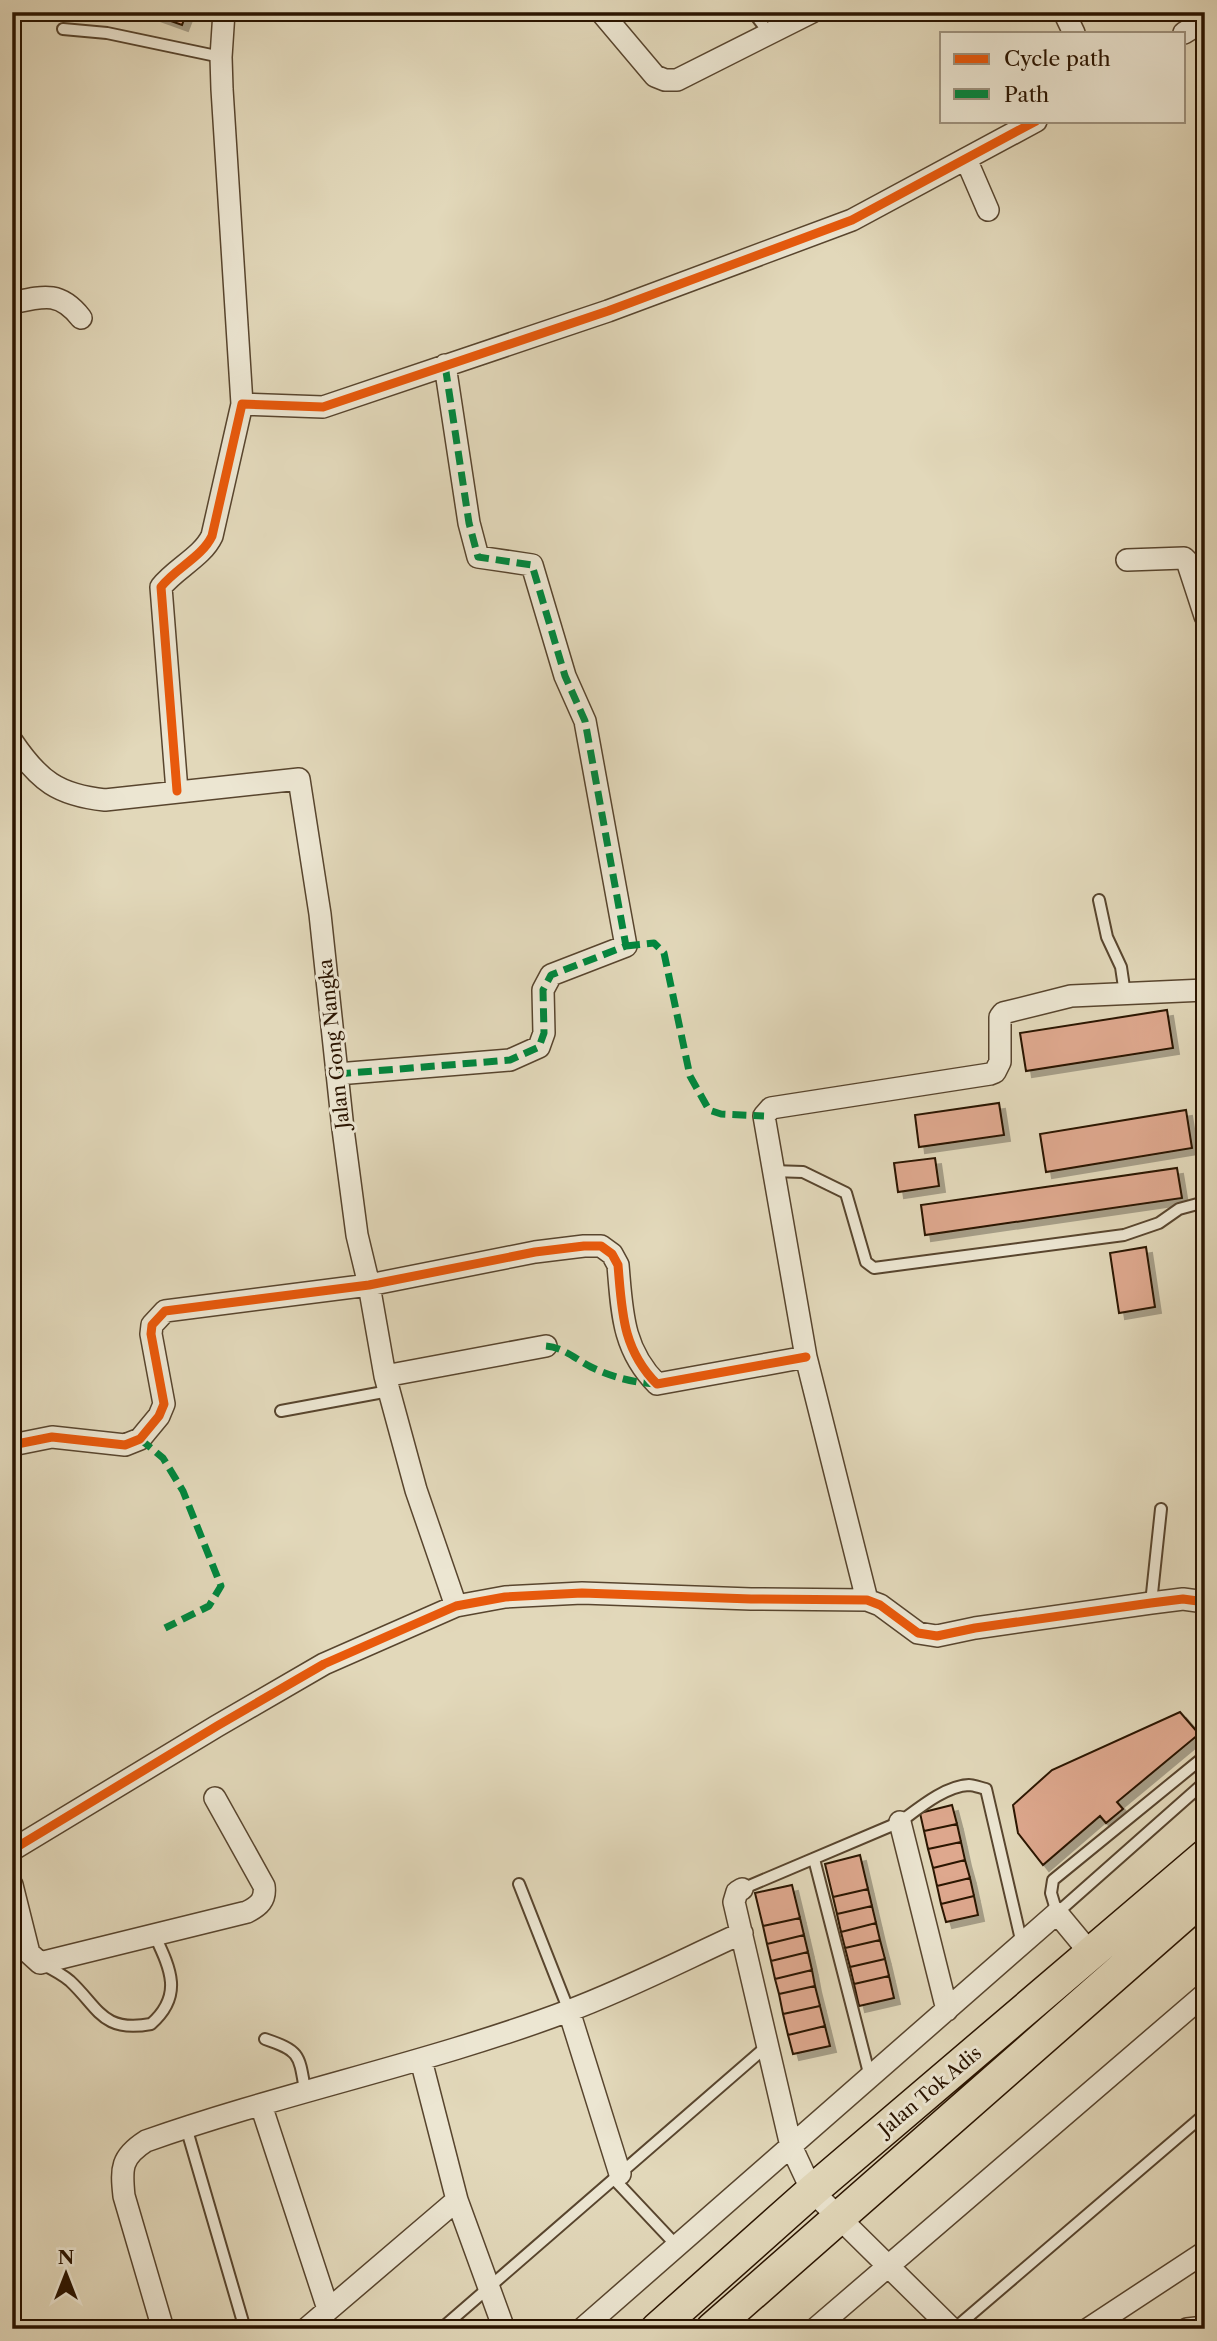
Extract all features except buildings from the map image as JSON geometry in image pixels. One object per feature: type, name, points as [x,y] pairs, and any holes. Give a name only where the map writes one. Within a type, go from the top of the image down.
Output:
[{"type":"main road","name":"Jalan Tok Adis","points":[[657,2329],[812,2191],[1205,1856]]},
{"type":"main road","name":"Jalan Tok Adis","points":[[712,2329],[1205,1896]]},
{"type":"street","points":[[177,791],[162,587],[171,575],[208,545],[212,536],[243,404],[221,57],[224,12]]},
{"type":"street","points":[[601,12],[655,76],[665,80],[677,80],[812,12]]},
{"type":"street","points":[[1064,12],[1074,32]]},
{"type":"street","points":[[1186,32],[1205,20]]},
{"type":"street","points":[[243,404],[323,407],[608,312],[852,220],[1034,122]]},
{"type":"street","points":[[966,159],[988,210]]},
{"type":"street","points":[[12,303],[60,299],[68,302],[81,318]]},
{"type":"street","points":[[337,1074],[510,1059],[539,1047],[544,1033],[542,990],[551,975],[626,946],[585,721],[565,676],[532,565],[478,557],[468,523],[445,365]]},
{"type":"street","points":[[1127,560],[1184,558],[1205,616]]},
{"type":"street","name":"Jalan Gong Nangka","points":[[12,741],[25,761],[58,790],[79,797],[106,800],[299,779],[320,914],[357,1235],[369,1285],[386,1384],[416,1490],[456,1606]]},
{"type":"street","points":[[867,1600],[806,1357],[764,1116],[771,1108],[995,1072],[1000,1062],[1000,1017],[1003,1013],[1071,996],[1205,990]]},
{"type":"street","points":[[12,1446],[52,1437],[125,1445],[140,1439],[159,1416],[164,1404],[151,1334],[152,1325],[165,1311],[369,1285],[535,1252],[584,1246],[601,1247],[612,1254],[618,1265],[628,1342],[644,1371],[657,1384],[806,1357]]},
{"type":"street","points":[[386,1384],[546,1346]]},
{"type":"street","points":[[12,1850],[324,1664],[456,1606],[505,1597],[582,1593],[867,1600],[880,1605],[918,1633],[937,1636],[975,1628],[1152,1603],[1184,1599],[1205,1602]]},
{"type":"street","points":[[12,1885],[29,1953],[40,1963],[247,1912],[256,1908],[263,1900],[264,1886],[215,1798]]},
{"type":"street","points":[[900,1822],[947,2010]]},
{"type":"street","points":[[742,1889],[737,1892],[734,1902],[767,2046],[791,2146],[812,2191],[953,2329]]},
{"type":"street","points":[[582,2329],[1057,1913],[1091,1954]]},
{"type":"street","points":[[163,2329],[124,2196],[122,2176],[124,2162],[146,2141],[305,2090],[421,2060],[569,2011],[742,1933]]},
{"type":"street","points":[[815,2329],[1205,1994]]},
{"type":"street","points":[[569,2011],[617,2176]]},
{"type":"street","points":[[421,2060],[457,2200],[504,2329]]},
{"type":"street","points":[[261,2105],[328,2309]]},
{"type":"street","points":[[306,2329],[457,2200]]},
{"type":"street","points":[[1088,2329],[1205,2252]]},
{"type":"street","points":[[1187,2329],[1205,2327]]},
{"type":"lane","points":[[753,12],[769,33]]},
{"type":"lane","points":[[63,29],[107,33],[221,57]]},
{"type":"lane","points":[[1099,900],[1107,937],[1121,967],[1125,994]]},
{"type":"lane","points":[[772,1171],[803,1172],[846,1193],[866,1262],[874,1268],[1124,1235],[1159,1223],[1179,1209],[1205,1202]]},
{"type":"lane","points":[[282,1411],[386,1384]]},
{"type":"lane","points":[[1152,1603],[1161,1509]]},
{"type":"lane","points":[[1204,1757],[1054,1881],[1051,1893],[1057,1913],[1205,1782]]},
{"type":"lane","points":[[742,1889],[900,1822],[951,1790],[970,1785],[986,1789],[1022,1944]]},
{"type":"lane","points":[[814,1859],[870,2077]]},
{"type":"lane","points":[[519,1884],[569,2011]]},
{"type":"lane","points":[[40,1963],[69,1980],[104,2018],[129,2026],[151,2024],[169,2002],[171,1990],[170,1969],[154,1934]]},
{"type":"lane","points":[[265,2039],[295,2052],[300,2062],[305,2090]]},
{"type":"lane","points":[[441,2329],[767,2046]]},
{"type":"lane","points":[[953,2329],[1205,2114]]},
{"type":"lane","points":[[186,2127],[245,2329]]},
{"type":"lane","points":[[617,2176],[677,2246]]},
{"type":"marked path","points":[[337,1074],[510,1060],[539,1047],[544,1033],[543,990],[551,975],[626,946],[585,721],[565,676],[532,565],[478,557],[469,523],[445,365]]},
{"type":"marked path","points":[[626,946],[654,943],[664,953],[690,1076],[709,1110],[721,1114],[764,1116]]},
{"type":"marked path","points":[[546,1346],[564,1351],[607,1374],[657,1384]]},
{"type":"marked path","points":[[140,1439],[163,1458],[183,1491],[221,1586],[209,1606],[165,1628]]},
{"type":"cycle path","points":[[177,791],[161,587],[202,550],[212,536],[242,404],[323,407],[608,311],[852,220],[1034,122]]},
{"type":"cycle path","points":[[12,1445],[52,1437],[125,1445],[140,1439],[159,1416],[164,1404],[151,1334],[152,1325],[165,1311],[369,1285],[535,1252],[584,1246],[601,1246],[612,1254],[618,1265],[623,1314],[630,1343],[645,1371],[657,1384],[806,1357]]},
{"type":"cycle path","points":[[12,1850],[324,1664],[456,1606],[505,1597],[582,1593],[867,1600],[880,1605],[918,1633],[937,1636],[975,1628],[1151,1603],[1183,1599],[1205,1602]]}]
